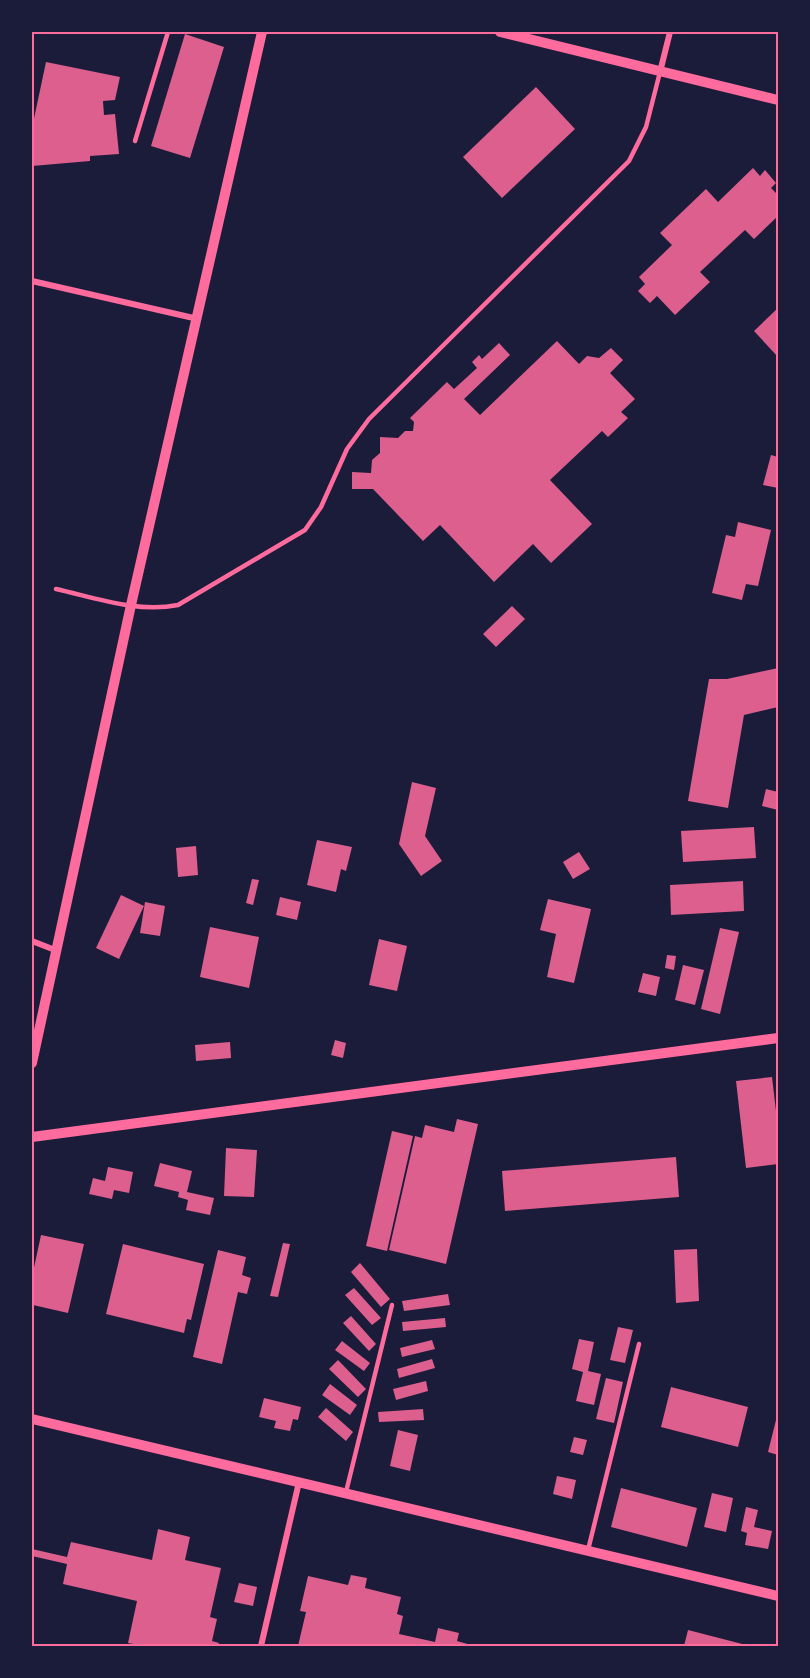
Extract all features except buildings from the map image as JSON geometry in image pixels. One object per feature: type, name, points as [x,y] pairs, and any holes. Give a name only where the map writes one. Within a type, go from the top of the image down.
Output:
[{"type":"street","points":[[32,1063],[131,606],[262,32]]},
{"type":"street","points":[[500,32],[544,37],[660,72],[778,100]]},
{"type":"street","points":[[660,72],[670,32]]},
{"type":"street","points":[[32,281],[198,319]]},
{"type":"street","points":[[32,941],[55,950]]},
{"type":"street","points":[[32,1137],[778,1038]]},
{"type":"street","points":[[32,1419],[778,1596]]},
{"type":"street","points":[[261,1647],[299,1482]]},
{"type":"lane","points":[[135,141],[168,32]]},
{"type":"lane","points":[[56,589],[131,606],[158,609],[178,605],[305,530],[321,507],[347,449],[369,419],[629,161],[646,128],[660,72]]},
{"type":"lane","points":[[346,1492],[392,1305]]},
{"type":"lane","points":[[588,1550],[639,1344]]}]
